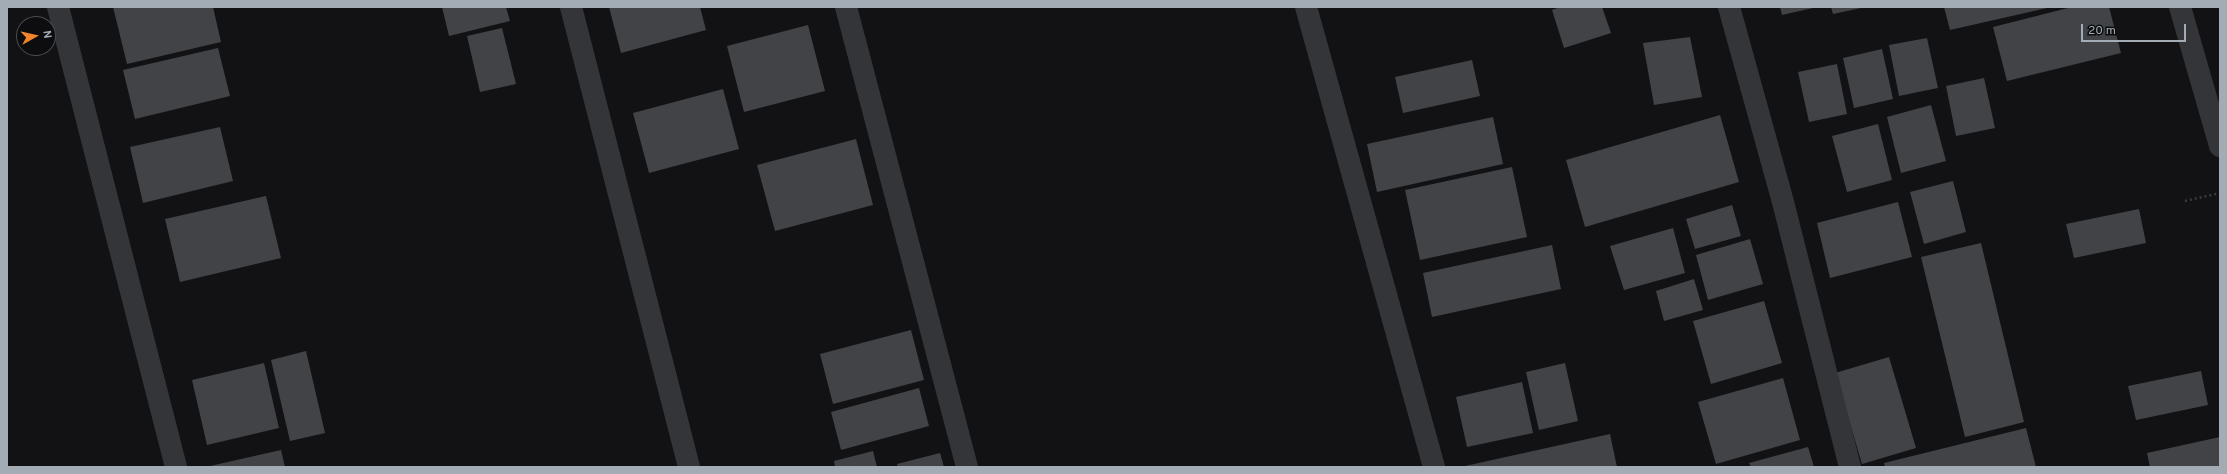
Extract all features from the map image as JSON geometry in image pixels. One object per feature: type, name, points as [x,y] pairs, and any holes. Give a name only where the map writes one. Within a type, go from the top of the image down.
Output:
[{"type":"street","points":[[58,7],[176,467]]},
{"type":"street","points":[[571,7],[689,467]]},
{"type":"street","points":[[846,7],[967,467]]},
{"type":"street","points":[[1306,7],[1434,467]]},
{"type":"street","points":[[1729,7],[1783,202],[1850,467]]},
{"type":"street","points":[[2180,7],[2220,146]]},
{"type":"path","points":[[2185,201],[2220,194]]},
{"type":"building","points":[[113,7],[213,7],[221,42],[127,64]]},
{"type":"building","points":[[442,7],[506,7],[510,21],[449,36]]},
{"type":"building","points":[[609,7],[700,7],[706,30],[621,53]]},
{"type":"building","points":[[1560,7],[1602,7],[1611,33],[1564,48],[1552,10]]},
{"type":"building","points":[[1780,7],[1813,7],[1813,8],[1782,15]]},
{"type":"building","points":[[1831,7],[1861,7],[1861,8],[1833,14]]},
{"type":"building","points":[[1944,7],[2047,7],[2047,8],[1950,30]]},
{"type":"building","points":[[2072,7],[2109,7],[2121,53],[2007,81],[1993,27]]},
{"type":"building","points":[[808,25],[825,91],[744,112],[727,46]]},
{"type":"building","points":[[502,28],[516,84],[480,92],[467,36]]},
{"type":"building","points":[[1690,37],[1702,97],[1654,105],[1643,43]]},
{"type":"building","points":[[1927,38],[1938,88],[1899,96],[1889,45]]},
{"type":"building","points":[[218,48],[230,96],[135,119],[123,70]]},
{"type":"building","points":[[1882,49],[1893,99],[1854,108],[1843,58]]},
{"type":"building","points":[[1472,60],[1480,96],[1403,113],[1395,77]]},
{"type":"building","points":[[1837,64],[1847,114],[1809,122],[1798,72]]},
{"type":"building","points":[[1984,78],[1995,128],[1956,136],[1946,86]]},
{"type":"building","points":[[723,89],[739,149],[649,173],[633,113]]},
{"type":"building","points":[[1931,105],[1946,161],[1901,173],[1887,117]]},
{"type":"building","points":[[1720,115],[1739,182],[1585,227],[1566,160]]},
{"type":"building","points":[[1493,117],[1503,164],[1377,192],[1367,144]]},
{"type":"building","points":[[1878,124],[1892,180],[1847,192],[1832,136]]},
{"type":"building","points":[[220,127],[233,181],[143,203],[130,147]]},
{"type":"building","points":[[856,139],[873,205],[775,231],[757,165]]},
{"type":"building","points":[[1512,167],[1527,237],[1420,260],[1405,190]]},
{"type":"building","points":[[1953,181],[1966,232],[1924,244],[1910,192]]},
{"type":"building","points":[[266,196],[281,258],[180,282],[165,219]]},
{"type":"building","points":[[1898,202],[1912,257],[1830,278],[1817,223]]},
{"type":"building","points":[[1732,205],[1741,236],[1695,249],[1686,219]]},
{"type":"building","points":[[2139,209],[2146,243],[2074,258],[2066,224]]},
{"type":"building","points":[[1673,228],[1685,273],[1624,290],[1610,246]]},
{"type":"building","points":[[1750,239],[1763,284],[1708,300],[1696,255]]},
{"type":"building","points":[[1981,243],[2024,422],[1965,437],[1921,257]]},
{"type":"building","points":[[1552,245],[1561,289],[1432,317],[1423,273]]},
{"type":"building","points":[[1694,279],[1703,310],[1664,321],[1656,291]]},
{"type":"building","points":[[1764,301],[1782,363],[1711,384],[1693,321]]},
{"type":"building","points":[[911,330],[924,380],[833,404],[820,354]]},
{"type":"building","points":[[306,351],[325,433],[290,441],[271,360]]},
{"type":"building","points":[[1889,357],[1916,448],[1862,464],[1835,373]]},
{"type":"building","points":[[264,363],[279,428],[207,445],[192,380]]},
{"type":"building","points":[[1565,363],[1578,421],[1539,430],[1526,372]]},
{"type":"building","points":[[2201,371],[2208,405],[2136,420],[2128,386]]},
{"type":"building","points":[[1783,378],[1800,440],[1716,464],[1698,402]]},
{"type":"building","points":[[1522,382],[1533,433],[1467,447],[1456,397]]},
{"type":"building","points":[[919,388],[929,426],[841,450],[831,412]]},
{"type":"building","points":[[2026,428],[2036,467],[1885,467],[1884,463]]},
{"type":"building","points":[[1610,434],[1617,467],[1465,467],[1465,466]]},
{"type":"building","points":[[2220,437],[2220,467],[2150,467],[2147,453]]},
{"type":"building","points":[[1808,447],[1814,467],[1751,467],[1749,463]]},
{"type":"building","points":[[281,450],[285,467],[210,467],[210,466]]},
{"type":"building","points":[[873,451],[877,467],[835,467],[834,461]]},
{"type":"building","points":[[940,453],[944,467],[898,467],[897,464]]}]
